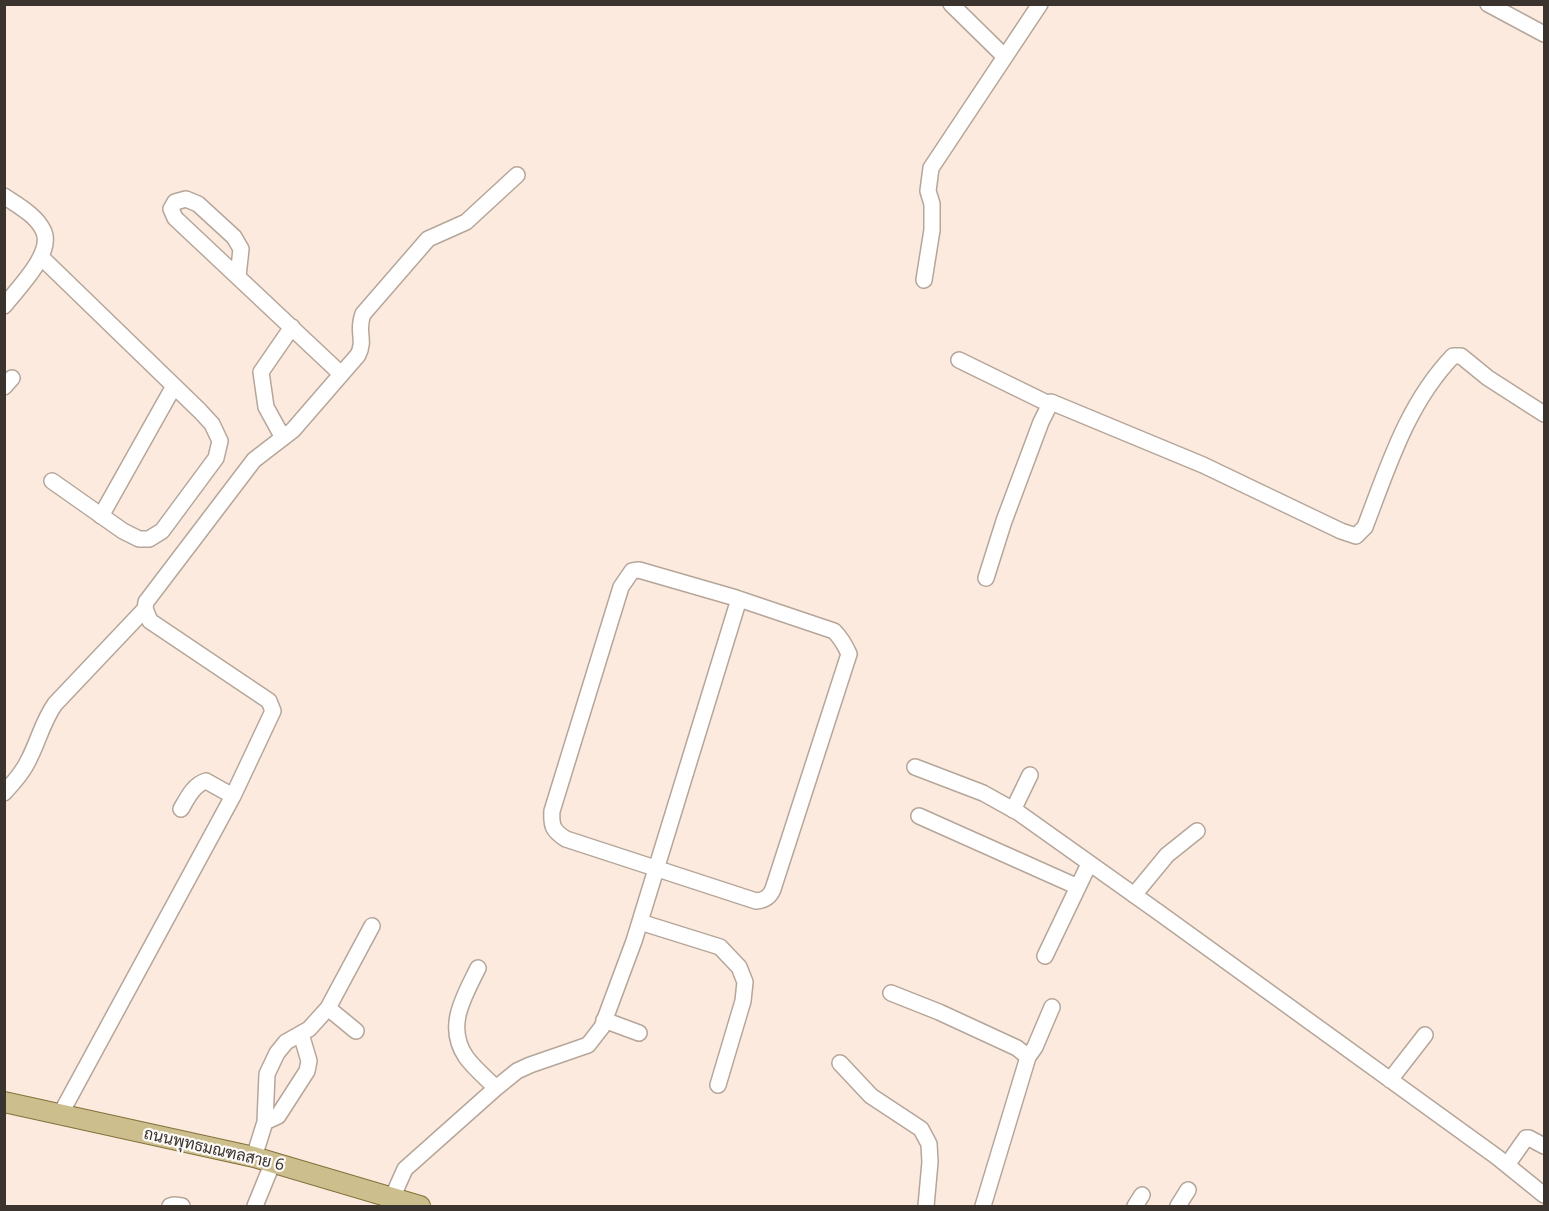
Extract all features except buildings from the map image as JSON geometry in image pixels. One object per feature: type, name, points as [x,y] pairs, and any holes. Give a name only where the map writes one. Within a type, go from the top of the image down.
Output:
[{"type":"main road","name":"ถนนพุทธมณฑลสาย 6","points":[[4,1102],[263,1160],[420,1206]]},
{"type":"street","points":[[951,4],[1005,57]]},
{"type":"street","points":[[924,280],[933,217],[928,190],[931,168],[1040,4]]},
{"type":"street","points":[[1488,4],[1545,34]]},
{"type":"street","points":[[60,1115],[233,796],[273,711],[269,701],[150,621],[145,609],[146,602],[254,460],[293,430],[358,355],[362,346],[359,325],[363,314],[414,255],[428,239],[466,222],[517,175]]},
{"type":"street","points":[[4,196],[36,220],[44,230],[46,242],[42,257],[4,306]]},
{"type":"street","points":[[237,276],[241,249],[234,237],[198,204],[186,199],[175,202],[171,209],[175,218],[341,375]]},
{"type":"street","points":[[42,257],[212,424],[220,441],[216,458],[162,531],[149,539],[139,539],[101,516],[52,481]]},
{"type":"street","points":[[283,438],[266,407],[261,372],[292,327]]},
{"type":"street","points":[[959,360],[1048,404],[1056,403],[1203,465],[1356,536],[1365,527],[1404,427],[1434,378],[1453,356],[1461,356],[1488,378],[1545,414]]},
{"type":"street","points":[[101,516],[174,386]]},
{"type":"street","points":[[986,578],[1004,521],[1048,404]]},
{"type":"street","points":[[639,570],[739,599],[834,631],[849,654],[771,894],[767,898],[756,901],[566,839],[555,832],[551,824],[552,811],[625,579],[632,571],[639,570]]},
{"type":"street","points":[[392,1198],[405,1169],[517,1071],[588,1045],[598,1033],[640,922],[739,599]]},
{"type":"street","points":[[4,793],[22,772],[46,718],[55,704],[145,609]]},
{"type":"street","points":[[915,767],[983,793],[1013,810],[1390,1080],[1545,1195]]},
{"type":"street","points":[[1013,810],[1030,775]]},
{"type":"street","points":[[181,809],[194,788],[201,782],[206,781],[233,796]]},
{"type":"street","points":[[919,816],[1078,887]]},
{"type":"street","points":[[1134,895],[1167,855],[1197,831]]},
{"type":"street","points":[[1045,956],[1089,864]]},
{"type":"street","points":[[640,922],[720,947],[739,967],[745,982],[743,1001],[718,1085]]},
{"type":"street","points":[[255,1206],[263,1160],[267,1074],[277,1053],[286,1042],[309,1029],[328,1008],[372,926]]},
{"type":"street","points":[[478,968],[456,1017],[457,1035],[466,1056],[496,1088]]},
{"type":"street","points":[[891,993],[1008,1044],[1028,1057]]},
{"type":"street","points":[[983,1206],[1028,1057],[1035,1047],[1052,1007]]},
{"type":"street","points":[[328,1008],[356,1031]]},
{"type":"street","points":[[604,1020],[639,1033]]},
{"type":"street","points":[[265,1122],[278,1116],[307,1071],[308,1050],[301,1034]]},
{"type":"street","points":[[1390,1080],[1425,1035]]},
{"type":"street","points":[[840,1063],[871,1095],[921,1129],[929,1144],[930,1162],[926,1206]]},
{"type":"street","points":[[1507,1165],[1526,1138],[1545,1146]]},
{"type":"street","points":[[1178,1206],[1188,1190]]},
{"type":"street","points":[[170,1206],[182,1206]]}]
